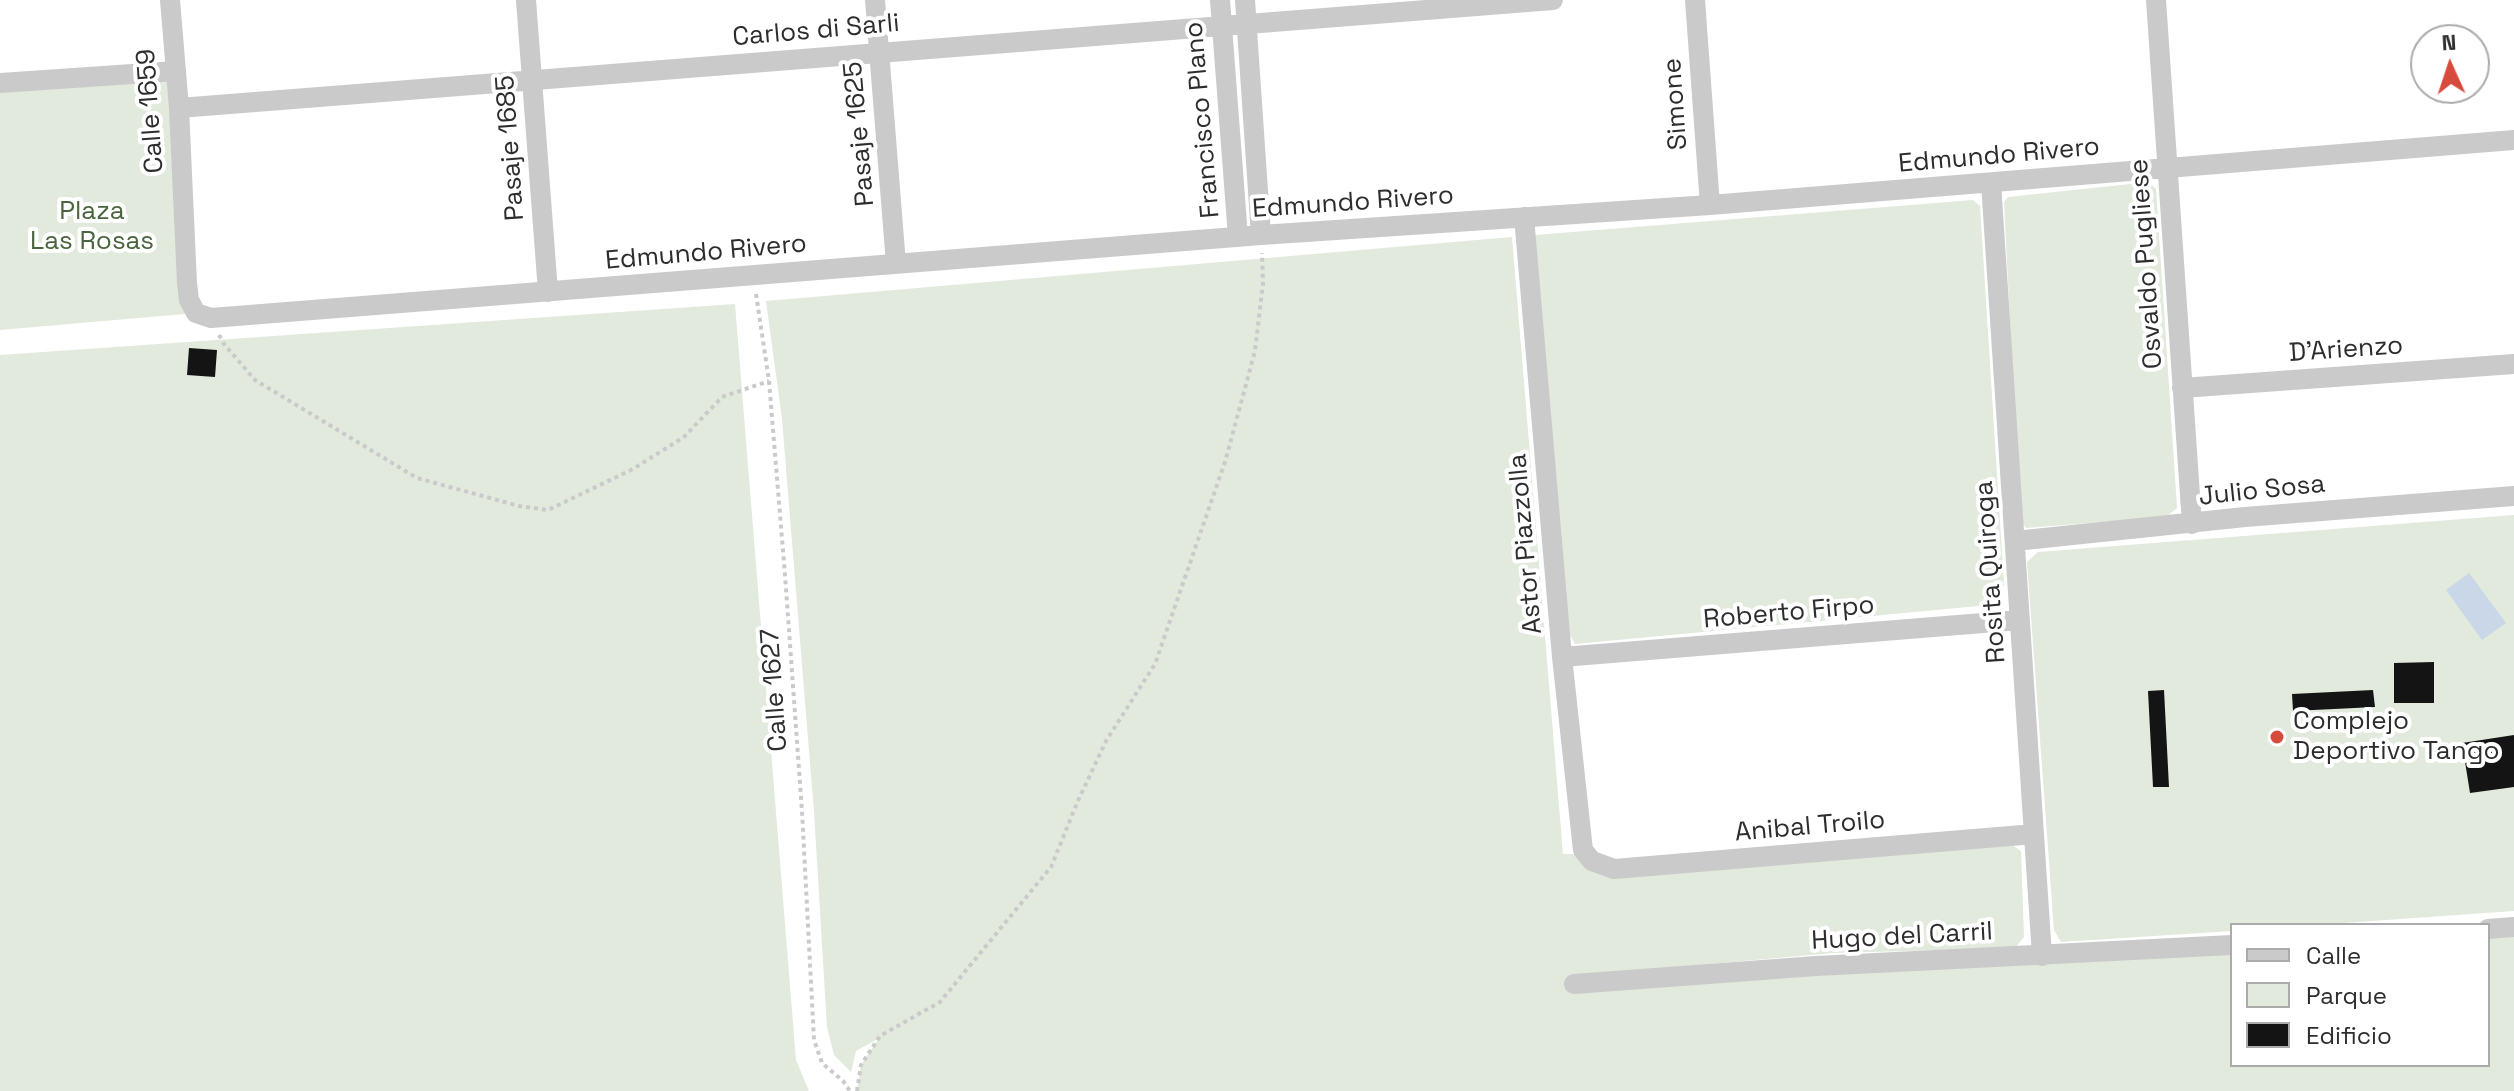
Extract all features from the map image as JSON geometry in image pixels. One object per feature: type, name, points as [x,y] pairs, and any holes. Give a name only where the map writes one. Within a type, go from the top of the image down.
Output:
[{"type":"street","name":"Calle 1659","points":[[170,0],[179,108],[187,283],[189,300],[204,315]]},
{"type":"street","name":"Pasaje 1685","points":[[526,0],[548,292]]},
{"type":"street","name":"Pasaje 1625","points":[[875,0],[896,264]]},
{"type":"street","name":"Francisco Plano","points":[[1220,0],[1238,237]]},
{"type":"street","name":"Francisco Plano","points":[[1245,0],[1261,235]]},
{"type":"street","name":"Carlos di Sarli","points":[[179,108],[1553,0]]},
{"type":"street","name":"Simone","points":[[1695,0],[1710,205]]},
{"type":"street","name":"Osvaldo Pugliese","points":[[2156,0],[2192,524]]},
{"type":"street","points":[[0,83],[176,71]]},
{"type":"street","name":"Edmundo Rivero","points":[[204,315],[548,292],[1261,235],[1710,205],[2514,140]]},
{"type":"street","name":"Rosita Quiroga","points":[[1991,183],[2042,956]]},
{"type":"street","name":"Astor Piazzolla","points":[[1524,217],[1580,840],[1592,861]]},
{"type":"street","name":"D'Arienzo","points":[[2182,388],[2514,364]]},
{"type":"street","name":"Julio Sosa","points":[[2015,541],[2245,517],[2514,496]]},
{"type":"street","name":"Roberto Firpo","points":[[1562,657],[2020,620]]},
{"type":"street","name":"Anibal Troilo","points":[[1592,861],[1614,869],[2034,834]]},
{"type":"street","points":[[2490,929],[2514,927]]},
{"type":"street","name":"Hugo del Carril","points":[[1574,984],[1816,966],[2230,945]]},
{"type":"path","points":[[857,1091],[861,1065],[880,1036],[940,1002],[1051,867],[1106,741],[1155,664],[1225,462],[1255,351],[1263,283],[1261,235]]},
{"type":"path","name":"Calle 1627","points":[[756,275],[756,303],[769,381],[802,811],[814,1040],[822,1063],[850,1091]]},
{"type":"path","points":[[204,315],[255,380],[417,478],[519,506],[548,510],[633,469],[684,437],[722,397],[769,381]]},
{"type":"green space","name":"Plaza Las Rosas","points":[[176,71],[196,313],[0,330],[0,83]]},
{"type":"green space","points":[[2149,182],[2156,189],[2177,508],[2166,517],[2026,528],[2020,520],[2004,202],[2008,197]]},
{"type":"green space","points":[[1973,200],[1980,206],[2004,585],[1989,605],[1575,644],[1567,630],[1535,235]]},
{"type":"green space","points":[[1512,237],[1563,854],[1578,854],[1588,868],[1603,876],[2012,845],[2021,851],[2024,937],[2015,948],[1834,953],[1574,976],[2230,945],[2230,1067],[2490,1067],[2490,929],[2514,927],[2514,1091],[857,1091],[861,1065],[879,1038],[856,1051],[851,1072],[834,1055],[827,1027],[814,812],[782,419],[766,301]]},
{"type":"green space","points":[[735,304],[796,1060],[809,1091],[0,1091],[0,355]]},
{"type":"green space","name":"Complejo Deportivo Tango","points":[[2514,515],[2514,911],[2343,923],[2230,923],[2230,931],[2061,942],[2054,930],[2027,562],[2038,552]]},
{"type":"water","points":[[2469,573],[2506,623],[2482,640],[2446,590]]},
{"type":"building","points":[[189,348],[217,350],[215,377],[187,375]]},
{"type":"building","points":[[2434,662],[2434,703],[2394,703],[2394,663]]},
{"type":"building","points":[[2164,690],[2169,787],[2153,787],[2148,691]]},
{"type":"building","points":[[2373,690],[2375,707],[2293,711],[2292,694]]},
{"type":"building","points":[[2514,735],[2514,787],[2470,793],[2462,743]]},
{"type":"place","name":"Complejo Deportivo Tango","points":[[2277,737]]}]
